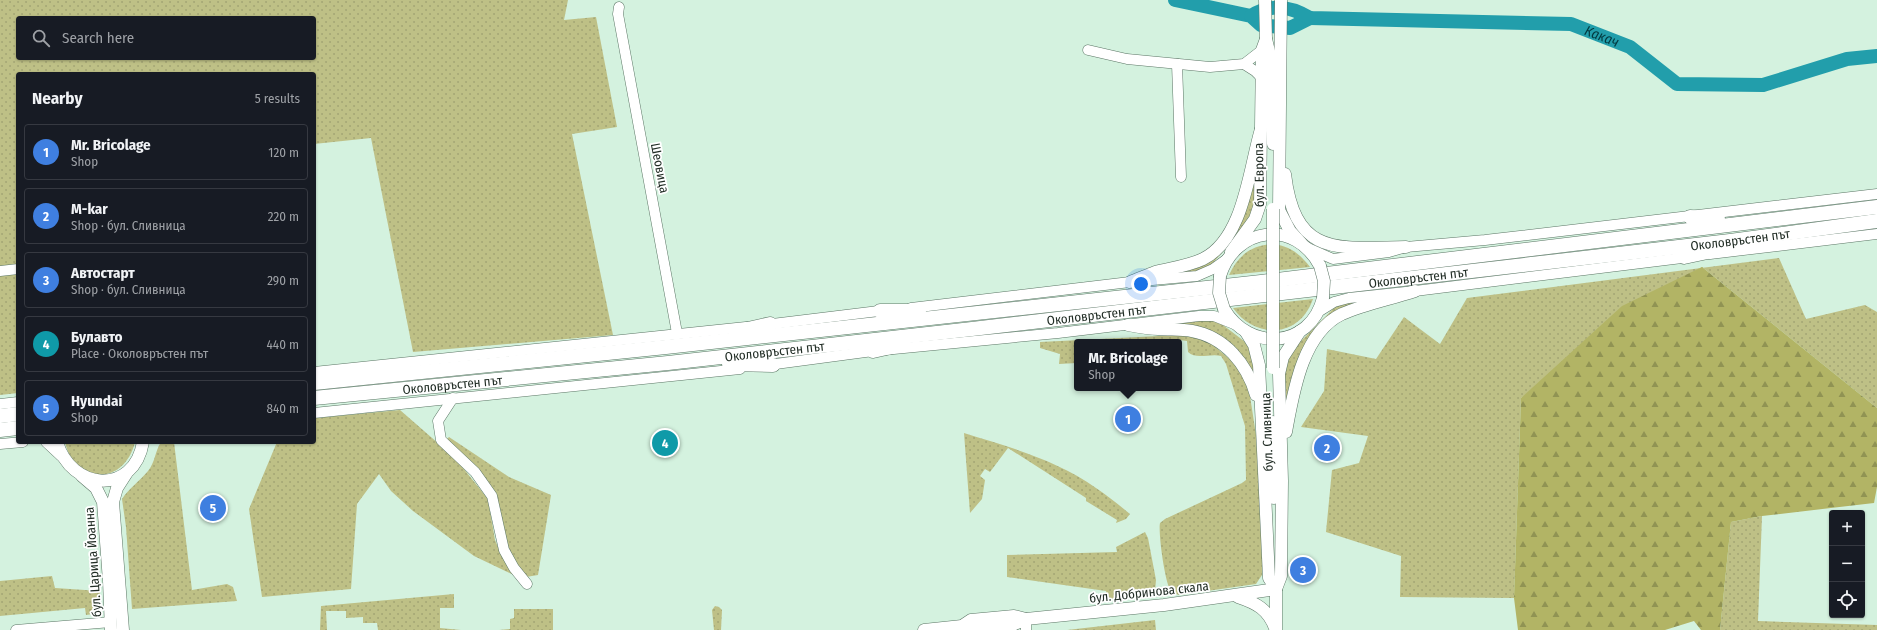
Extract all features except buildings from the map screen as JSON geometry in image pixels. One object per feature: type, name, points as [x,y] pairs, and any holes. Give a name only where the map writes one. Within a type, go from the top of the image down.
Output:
[{"type":"highway","name":"Околовръстен път","points":[[316,383],[666,347],[1272,280],[1877,207]]},
{"type":"highway","points":[[1690,217],[1762,222]]},
{"type":"highway","name":"Околовръстен път","points":[[316,398],[668,363],[972,329],[1730,240],[1877,221]]},
{"type":"highway","points":[[1684,258],[1795,231]]},
{"type":"highway","points":[[880,311],[990,311]]},
{"type":"highway","points":[[666,347],[770,324]]},
{"type":"highway","points":[[873,351],[972,329]]},
{"type":"highway","points":[[668,363],[773,364]]},
{"type":"highway","points":[[0,416],[16,414]]},
{"type":"highway","points":[[0,430],[16,428]]},
{"type":"main road","name":"бул. Европа","points":[[1229,256],[1259,212],[1265,0]]},
{"type":"main road","name":"бул. Европа","points":[[1281,0],[1279,39],[1282,61],[1279,210],[1290,231],[1304,246]]},
{"type":"main road","name":"бул. Европа","points":[[1273,287],[1272,64],[1279,39]]},
{"type":"main road","name":"бул. Европа","points":[[1264,44],[1272,64]]},
{"type":"main road","points":[[1130,282],[1154,273],[1203,259],[1221,245],[1227,237],[1239,211],[1261,129]]},
{"type":"main road","points":[[1281,145],[1292,208],[1296,218],[1306,232],[1321,242],[1331,246],[1346,248],[1406,247]]},
{"type":"main road","points":[[1263,235],[1279,235],[1304,246],[1320,266],[1324,281],[1323,298],[1318,312],[1310,323],[1300,331],[1287,337],[1270,339],[1262,338],[1246,332],[1234,324],[1224,309],[1219,293],[1220,276],[1229,256],[1248,240],[1263,235]]},
{"type":"main road","name":"бул. Сливница","points":[[1268,528],[1273,491],[1273,287]]},
{"type":"main road","points":[[1282,457],[1294,388],[1304,359],[1319,333],[1340,315],[1356,308],[1415,291]]},
{"type":"main road","points":[[1128,325],[1158,329],[1193,331],[1216,340],[1237,357],[1246,369],[1252,383],[1261,414]]},
{"type":"main road","name":"бул. Сливница","points":[[1276,630],[1276,589],[1281,576],[1280,538],[1282,457],[1279,374],[1283,357],[1300,331]]},
{"type":"main road","name":"бул. Сливница","points":[[1246,332],[1257,352],[1268,528],[1269,578],[1276,589]]},
{"type":"main road","points":[[58,444],[66,462]]},
{"type":"main road","name":"бул. Царица Йоанна","points":[[123,630],[113,502],[117,488],[126,474],[134,467],[144,445]]},
{"type":"main road","name":"бул. Царица Йоанна","points":[[66,462],[96,488],[103,502],[111,626]]},
{"type":"main road","points":[[82,476],[98,481],[116,479],[126,474]]},
{"type":"main road","name":"бул. Сливница","points":[[1273,491],[1280,538]]},
{"type":"main road","name":"бул. Добринова скала","points":[[924,630],[962,626],[973,629],[1026,625],[1236,596],[1276,589]]},
{"type":"main road","points":[[1236,596],[1251,601],[1262,607],[1271,619],[1276,630]]},
{"type":"street","name":"Шеовица","points":[[619,7],[618,14],[677,334]]},
{"type":"street","points":[[1244,64],[1264,44]]},
{"type":"street","points":[[1088,50],[1127,59],[1210,67],[1244,64],[1255,71],[1263,79]]},
{"type":"street","points":[[1178,64],[1181,177]]},
{"type":"street","points":[[1304,246],[1333,259],[1389,252],[1406,247],[1485,240],[1690,217],[1877,194]]},
{"type":"street","points":[[1318,312],[1343,299],[1877,234]]},
{"type":"street","name":"Околовръстен път","points":[[316,372],[770,324],[1130,282],[1197,276],[1213,269],[1229,256]]},
{"type":"street","points":[[0,271],[16,269]]},
{"type":"street","name":"Околовръстен път","points":[[316,413],[773,364],[873,351],[1209,316],[1234,324]]},
{"type":"street","points":[[453,398],[438,421],[441,440],[475,472],[492,496],[504,550],[514,568],[527,584]]},
{"type":"street","points":[[0,404],[16,402]]},
{"type":"street","points":[[0,444],[16,443]]},
{"type":"street","points":[[48,444],[66,462]]},
{"type":"street","points":[[16,630],[111,626]]},
{"type":"green space","points":[[0,0],[568,0],[564,20],[596,17],[617,127],[572,134],[613,335],[413,352],[371,138],[316,144],[316,72],[16,72],[16,393],[0,395]]},
{"type":"green space","points":[[1255,161],[1257,205],[1244,228],[1211,265],[1194,273],[1158,274],[1218,253]]},
{"type":"green space","points":[[1273,244],[1294,251],[1310,267],[1229,275],[1237,262],[1246,252],[1259,246]]},
{"type":"green space","points":[[1779,258],[1806,319],[1865,305],[1877,312],[1877,408],[1703,268]]},
{"type":"green space","points":[[1702,267],[1877,408],[1877,487],[1874,503],[1762,516],[1731,522],[1720,630],[1701,630],[1694,621],[1665,630],[1518,630],[1514,598],[1521,398],[1622,306]]},
{"type":"green space","points":[[1701,268],[1521,398],[1514,598],[1400,597],[1401,556],[1326,532],[1332,470],[1359,463],[1368,436],[1301,427],[1324,391],[1327,349],[1376,359],[1404,317],[1440,344],[1467,298]]},
{"type":"green space","points":[[1380,297],[1320,326],[1286,413],[1282,373],[1288,356],[1294,348],[1337,305]]},
{"type":"green space","points":[[1313,299],[1306,312],[1298,322],[1287,328],[1276,330],[1264,329],[1253,325],[1242,318],[1233,308]]},
{"type":"green space","points":[[1215,319],[1244,341],[1250,348],[1257,382],[1222,340],[1158,324]]},
{"type":"green space","points":[[1179,335],[1199,338],[1213,345],[1233,362],[1246,382],[1250,396],[1256,435],[1262,517],[1262,575],[1256,584],[1179,595],[1171,591],[1166,579],[1162,558],[1160,523],[1165,519],[1246,480],[1245,426],[1226,364],[1221,356],[1195,356],[1188,352],[1187,341],[1182,339],[1100,339]]},
{"type":"green space","points":[[1074,340],[1074,363],[1059,364],[1060,354],[1040,348],[1040,342]]},
{"type":"green space","points":[[400,410],[455,458],[488,499],[495,540],[501,554],[516,576],[474,556],[413,511],[391,491],[379,474],[357,504],[351,589],[262,597],[249,509],[276,444],[316,444],[316,418]]},
{"type":"green space","points":[[964,433],[1032,455],[1049,462],[1081,478],[1130,514],[1126,519],[1116,523],[1117,520],[1086,501],[1086,498],[1008,448],[990,472],[985,469],[980,476],[985,480],[982,499],[970,513]]},
{"type":"green space","points":[[449,437],[509,477],[551,495],[538,575],[526,577],[512,558],[503,533],[499,514],[447,439]]},
{"type":"green space","points":[[66,444],[134,444],[129,457],[121,467],[110,473],[99,475],[88,472],[78,466],[70,456]]},
{"type":"green space","points":[[160,444],[174,444],[192,590],[227,584],[233,587],[237,601],[132,609],[126,527],[122,499],[150,468],[154,461]]},
{"type":"green space","points":[[1762,516],[1758,621],[1877,625],[1877,630],[1720,630],[1731,522]]},
{"type":"green space","points":[[1145,532],[1148,538],[1156,580],[1155,591],[1146,596],[1108,599],[1106,591],[1007,577],[1007,555],[1117,552],[1116,547]]},
{"type":"green space","points":[[52,576],[55,588],[100,591],[100,613],[86,615],[85,608],[0,616],[0,581]]},
{"type":"green space","points":[[454,594],[454,608],[440,608],[440,628],[461,630],[378,630],[377,623],[363,623],[363,617],[346,618],[346,611],[326,611],[327,630],[320,630],[321,606]]},
{"type":"green space","points":[[715,606],[722,610],[721,630],[714,630],[712,610]]},
{"type":"green space","points":[[514,609],[553,609],[553,630],[499,630],[510,629],[510,619],[514,618]]},
{"type":"green space","points":[[1155,620],[1156,630],[1067,630]]},
{"type":"waterway","name":"Какач","points":[[1175,0],[1251,16],[1261,25],[1290,28],[1310,18]]},
{"type":"waterway","name":"Какач","points":[[1251,16],[1266,9],[1280,8],[1295,11],[1310,18],[1571,24],[1630,47],[1677,84],[1763,85],[1847,59],[1877,56]]},
{"type":"place","name":"Mr. Bricolage","points":[[1128,419]]},
{"type":"place","name":"Булавто","points":[[665,443]]},
{"type":"place","name":"M-kar","points":[[1327,448]]},
{"type":"place","name":"Hyundai","points":[[213,508]]},
{"type":"place","name":"Автостарт","points":[[1303,570]]}]
